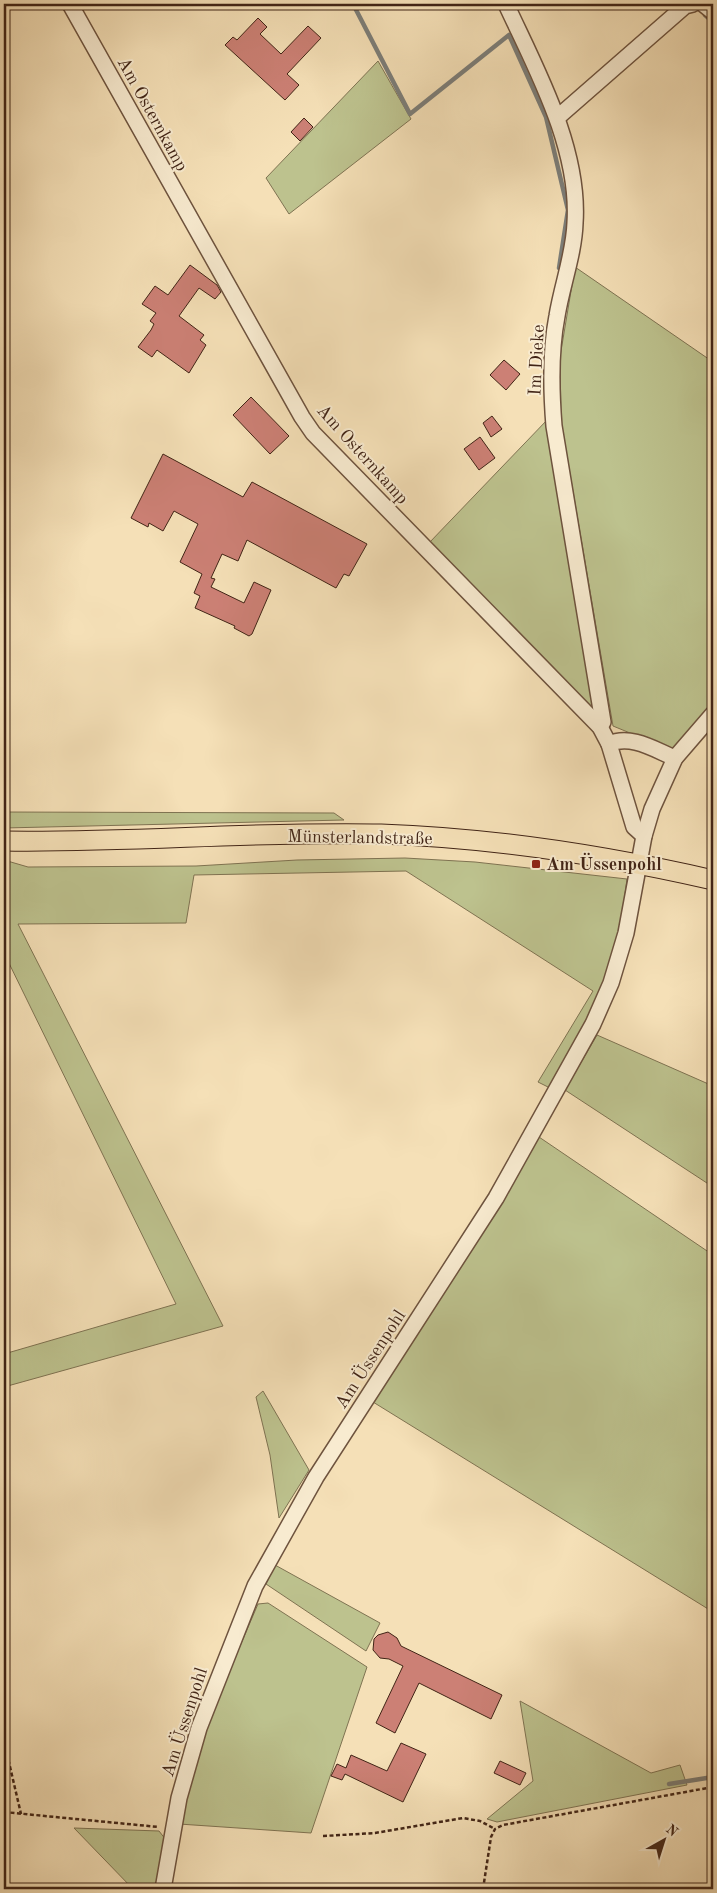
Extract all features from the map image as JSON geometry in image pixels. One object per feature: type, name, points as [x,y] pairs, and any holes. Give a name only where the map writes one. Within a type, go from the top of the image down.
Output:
[{"type":"main road","name":"Münsterlandstraße","points":[[4,841],[123,841],[196,837],[381,834],[507,844],[639,863],[713,880]]},
{"type":"street","name":"Am Osternkamp","points":[[70,4],[287,391],[313,433],[600,727],[609,744],[634,826],[644,836]]},
{"type":"street","name":"Im Dieke","points":[[506,4],[558,117],[570,172],[576,221],[556,317],[551,388],[554,426],[603,722],[600,727]]},
{"type":"street","points":[[558,117],[685,6],[692,4]]},
{"type":"street","points":[[703,4],[713,12]]},
{"type":"street","name":"Am Üssenpohl","points":[[163,1889],[173,1828],[199,1728],[255,1586],[316,1477],[506,1182],[593,1024],[611,983],[626,933],[644,836],[652,809],[675,758],[713,714]]},
{"type":"street","points":[[609,744],[616,740],[635,742],[675,758]]},
{"type":"path","points":[[4,1741],[21,1814]]},
{"type":"path","points":[[483,1889],[491,1836],[495,1829],[503,1825],[713,1787]]},
{"type":"path","points":[[4,1812],[173,1828]]},
{"type":"path","points":[[323,1836],[375,1833],[463,1818],[480,1821],[495,1829]]},
{"type":"green space","points":[[378,61],[411,119],[289,214],[266,178]]},
{"type":"green space","points":[[575,267],[713,362],[713,707],[674,751],[613,726],[561,421],[560,357]]},
{"type":"green space","points":[[548,419],[595,706],[590,707],[429,543]]},
{"type":"green space","points":[[4,812],[334,813],[344,820],[4,828]]},
{"type":"green space","points":[[405,858],[475,862],[627,879],[620,931],[597,1005],[552,1089],[538,1082],[593,991],[406,871],[194,875],[186,923],[18,924],[223,1326],[4,1387],[4,1354],[176,1304],[4,953],[4,860],[28,867],[196,866],[297,860]]},
{"type":"green space","points":[[597,1035],[713,1086],[713,1187],[565,1090]]},
{"type":"green space","points":[[539,1137],[713,1255],[713,1612],[373,1402]]},
{"type":"green space","points":[[263,1391],[309,1470],[279,1518],[270,1455],[256,1397]]},
{"type":"green space","points":[[275,1565],[380,1623],[366,1651],[266,1584]]},
{"type":"green space","points":[[268,1603],[367,1667],[311,1833],[179,1824],[204,1730],[258,1604]]},
{"type":"green space","points":[[520,1701],[651,1773],[680,1765],[687,1785],[497,1822],[487,1819],[533,1781]]},
{"type":"green space","points":[[74,1828],[159,1831],[166,1840],[155,1889],[133,1889]]},
{"type":"building","points":[[258,18],[267,27],[260,34],[281,54],[308,26],[321,38],[287,74],[299,85],[285,100],[225,45],[233,37],[237,40]]},
{"type":"building","points":[[304,118],[313,127],[300,141],[291,132]]},
{"type":"building","points":[[190,265],[217,285],[221,292],[215,299],[199,288],[179,316],[204,335],[200,340],[206,345],[189,373],[157,350],[152,357],[138,347],[151,330],[154,324],[150,321],[156,313],[142,304],[155,286],[168,295]]},
{"type":"building","points":[[504,360],[520,374],[506,390],[490,375]]},
{"type":"building","points":[[251,397],[289,436],[270,454],[233,415]]},
{"type":"building","points":[[492,416],[502,429],[491,437],[483,423]]},
{"type":"building","points":[[480,437],[495,458],[479,470],[464,449]]},
{"type":"building","points":[[163,454],[243,497],[252,482],[367,544],[349,576],[344,574],[336,588],[247,540],[238,561],[222,554],[211,578],[215,579],[211,587],[244,603],[254,582],[271,590],[252,634],[249,636],[234,628],[235,626],[195,608],[200,596],[194,593],[202,574],[180,562],[198,524],[174,511],[163,531],[149,523],[148,527],[131,518]]},
{"type":"building","points":[[388,1632],[397,1638],[401,1646],[502,1695],[491,1719],[419,1683],[395,1733],[376,1723],[403,1666],[389,1659],[380,1658],[373,1650],[374,1639],[378,1635]]},
{"type":"building","points":[[401,1743],[426,1754],[403,1802],[345,1774],[342,1780],[331,1776],[337,1764],[346,1768],[351,1755],[387,1771]]},
{"type":"building","points":[[500,1761],[526,1773],[520,1785],[494,1773]]},
{"type":"waterway","points":[[353,4],[410,114],[509,35],[546,117],[568,210],[559,268]]},
{"type":"waterway","points":[[705,15],[713,22]]},
{"type":"waterway","points":[[669,1784],[713,1777]]},
{"type":"place","name":"Am Üssenpohl","points":[[536,864]]}]
